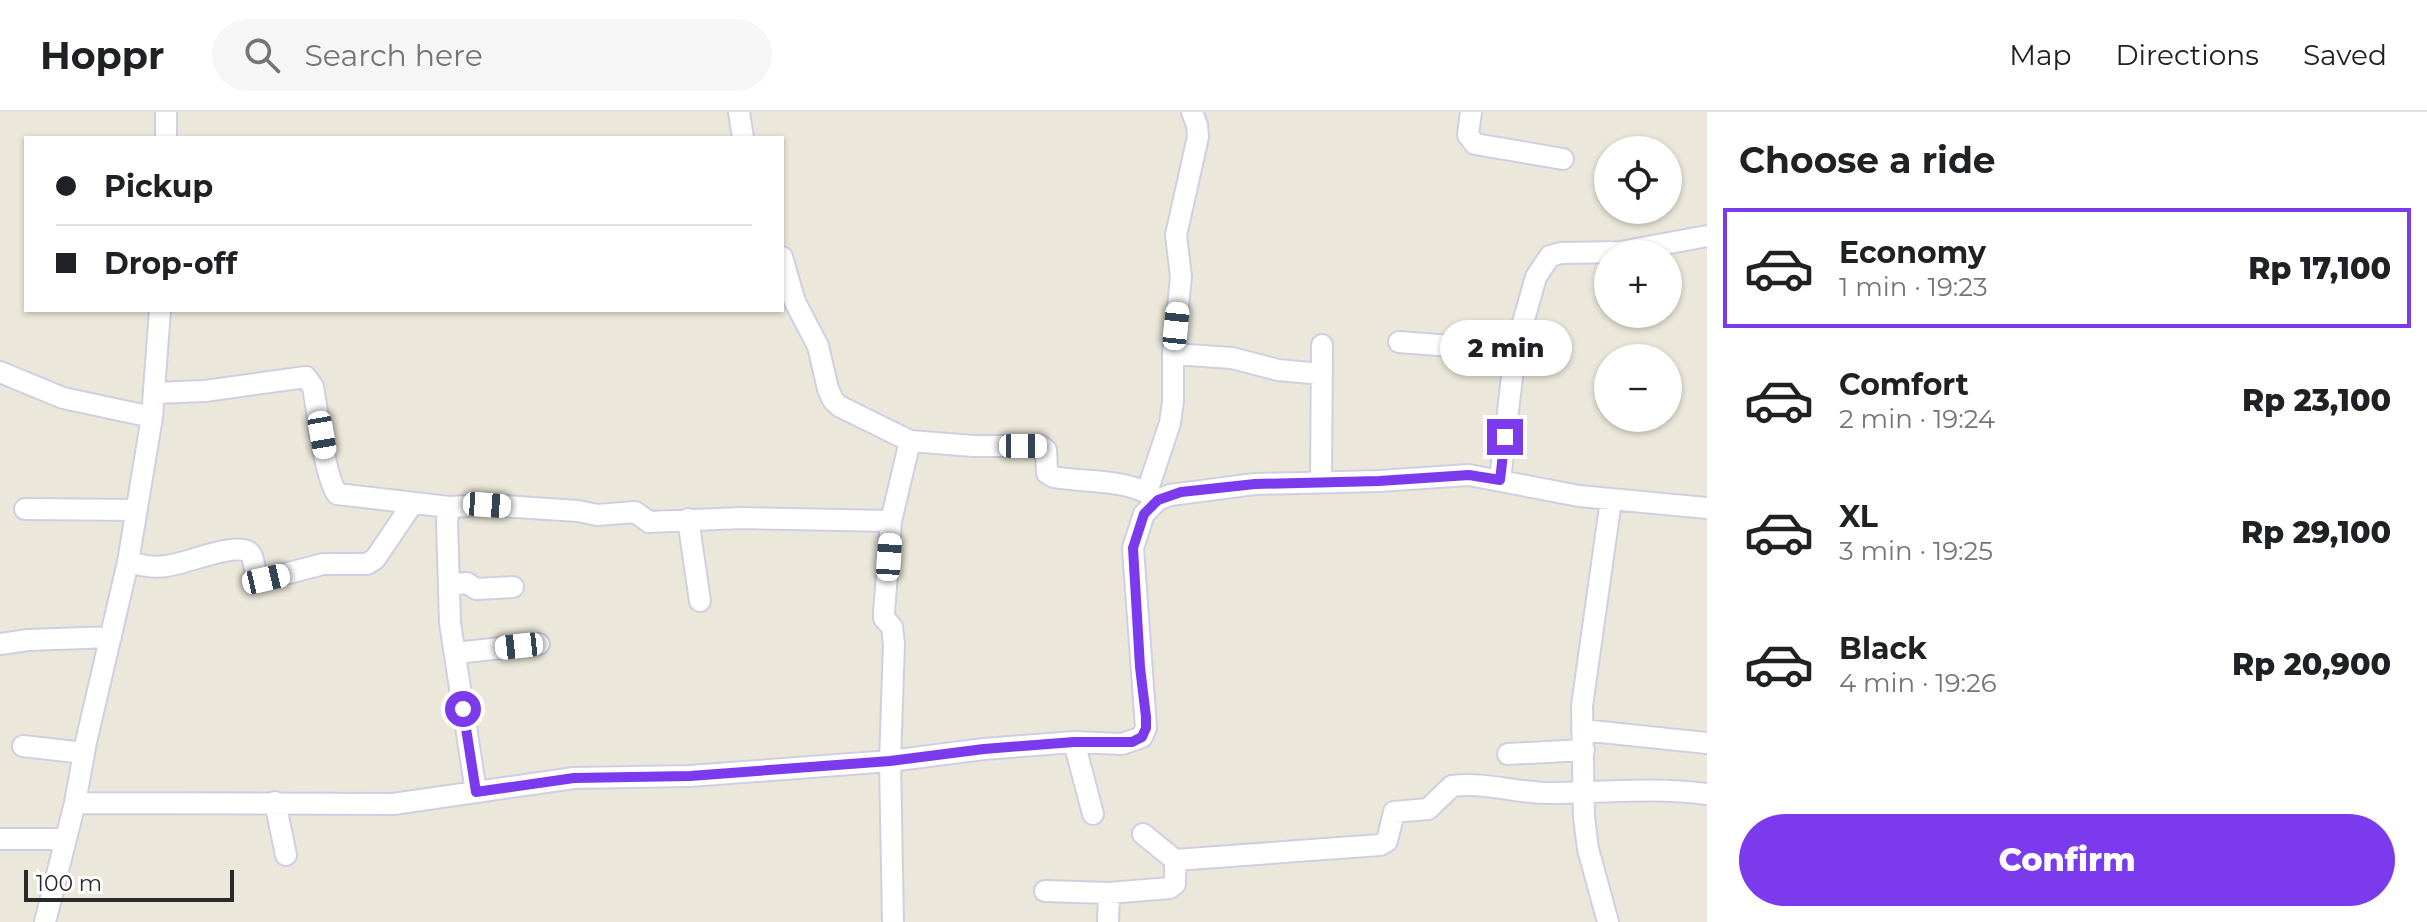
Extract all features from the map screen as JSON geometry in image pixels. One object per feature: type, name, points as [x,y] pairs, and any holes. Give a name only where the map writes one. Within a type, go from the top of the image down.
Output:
[{"type":"street","points":[[166,112],[166,136]]},
{"type":"street","points":[[739,112],[743,136]]},
{"type":"street","points":[[75,803],[393,804],[574,778],[690,776],[890,761],[1074,742],[1122,744],[1142,737],[1146,728],[1133,548],[1152,496],[1173,401],[1173,354],[1181,277],[1176,235],[1198,137],[1192,112]]},
{"type":"street","points":[[1471,112],[1468,135],[1475,144],[1563,159]]},
{"type":"street","points":[[1500,480],[1515,351],[1536,277],[1550,256],[1620,252],[1707,236]]},
{"type":"street","points":[[784,264],[795,302],[818,346],[833,400],[856,415],[910,441],[974,446],[1041,446],[1046,450],[1047,473],[1054,477],[1128,487],[1152,496],[1255,484],[1469,475],[1611,500],[1707,508]]},
{"type":"street","points":[[45,922],[75,803],[128,562],[152,417],[160,312]]},
{"type":"street","points":[[1399,342],[1515,351]]},
{"type":"street","points":[[1321,482],[1322,345]]},
{"type":"street","points":[[1173,354],[1232,358],[1290,372],[1322,374]]},
{"type":"street","points":[[0,372],[63,398],[152,417]]},
{"type":"street","points":[[154,393],[205,391],[306,377],[313,387],[326,458],[337,494],[449,507],[487,505],[597,515],[635,512],[649,522],[741,518],[891,521]]},
{"type":"street","points":[[893,922],[890,761],[894,644],[892,627],[884,618],[891,521],[910,441]]},
{"type":"street","points":[[1608,922],[1588,849],[1583,791],[1582,706],[1611,500]]},
{"type":"street","points":[[128,562],[148,567],[166,566],[228,551],[247,551],[257,576],[266,579],[323,564],[367,564],[375,559],[413,503]]},
{"type":"street","points":[[449,507],[450,623],[476,792]]},
{"type":"street","points":[[25,509],[137,510]]},
{"type":"street","points":[[688,519],[700,601]]},
{"type":"street","points":[[449,585],[467,583],[476,589],[513,587]]},
{"type":"street","points":[[0,644],[111,637]]},
{"type":"street","points":[[455,653],[539,644]]},
{"type":"street","points":[[1508,754],[1583,740],[1707,743]]},
{"type":"street","points":[[1074,742],[1093,814]]},
{"type":"street","points":[[23,746],[84,753]]},
{"type":"street","points":[[1143,834],[1175,860],[1380,845],[1387,841],[1394,812],[1428,809],[1452,786],[1479,785],[1544,793],[1653,790],[1707,794]]},
{"type":"street","points":[[275,802],[286,855]]},
{"type":"street","points":[[0,839],[65,839]]},
{"type":"street","points":[[1045,891],[1109,893],[1170,888],[1175,884],[1175,860]]},
{"type":"street","points":[[1108,922],[1109,893]]},
{"type":"route","points":[[463,709],[476,792],[574,778],[690,776],[890,761],[1074,742],[1132,742],[1142,737],[1146,728],[1133,548],[1144,514],[1158,500],[1181,492],[1255,484],[1469,475],[1500,480],[1505,437]]}]
